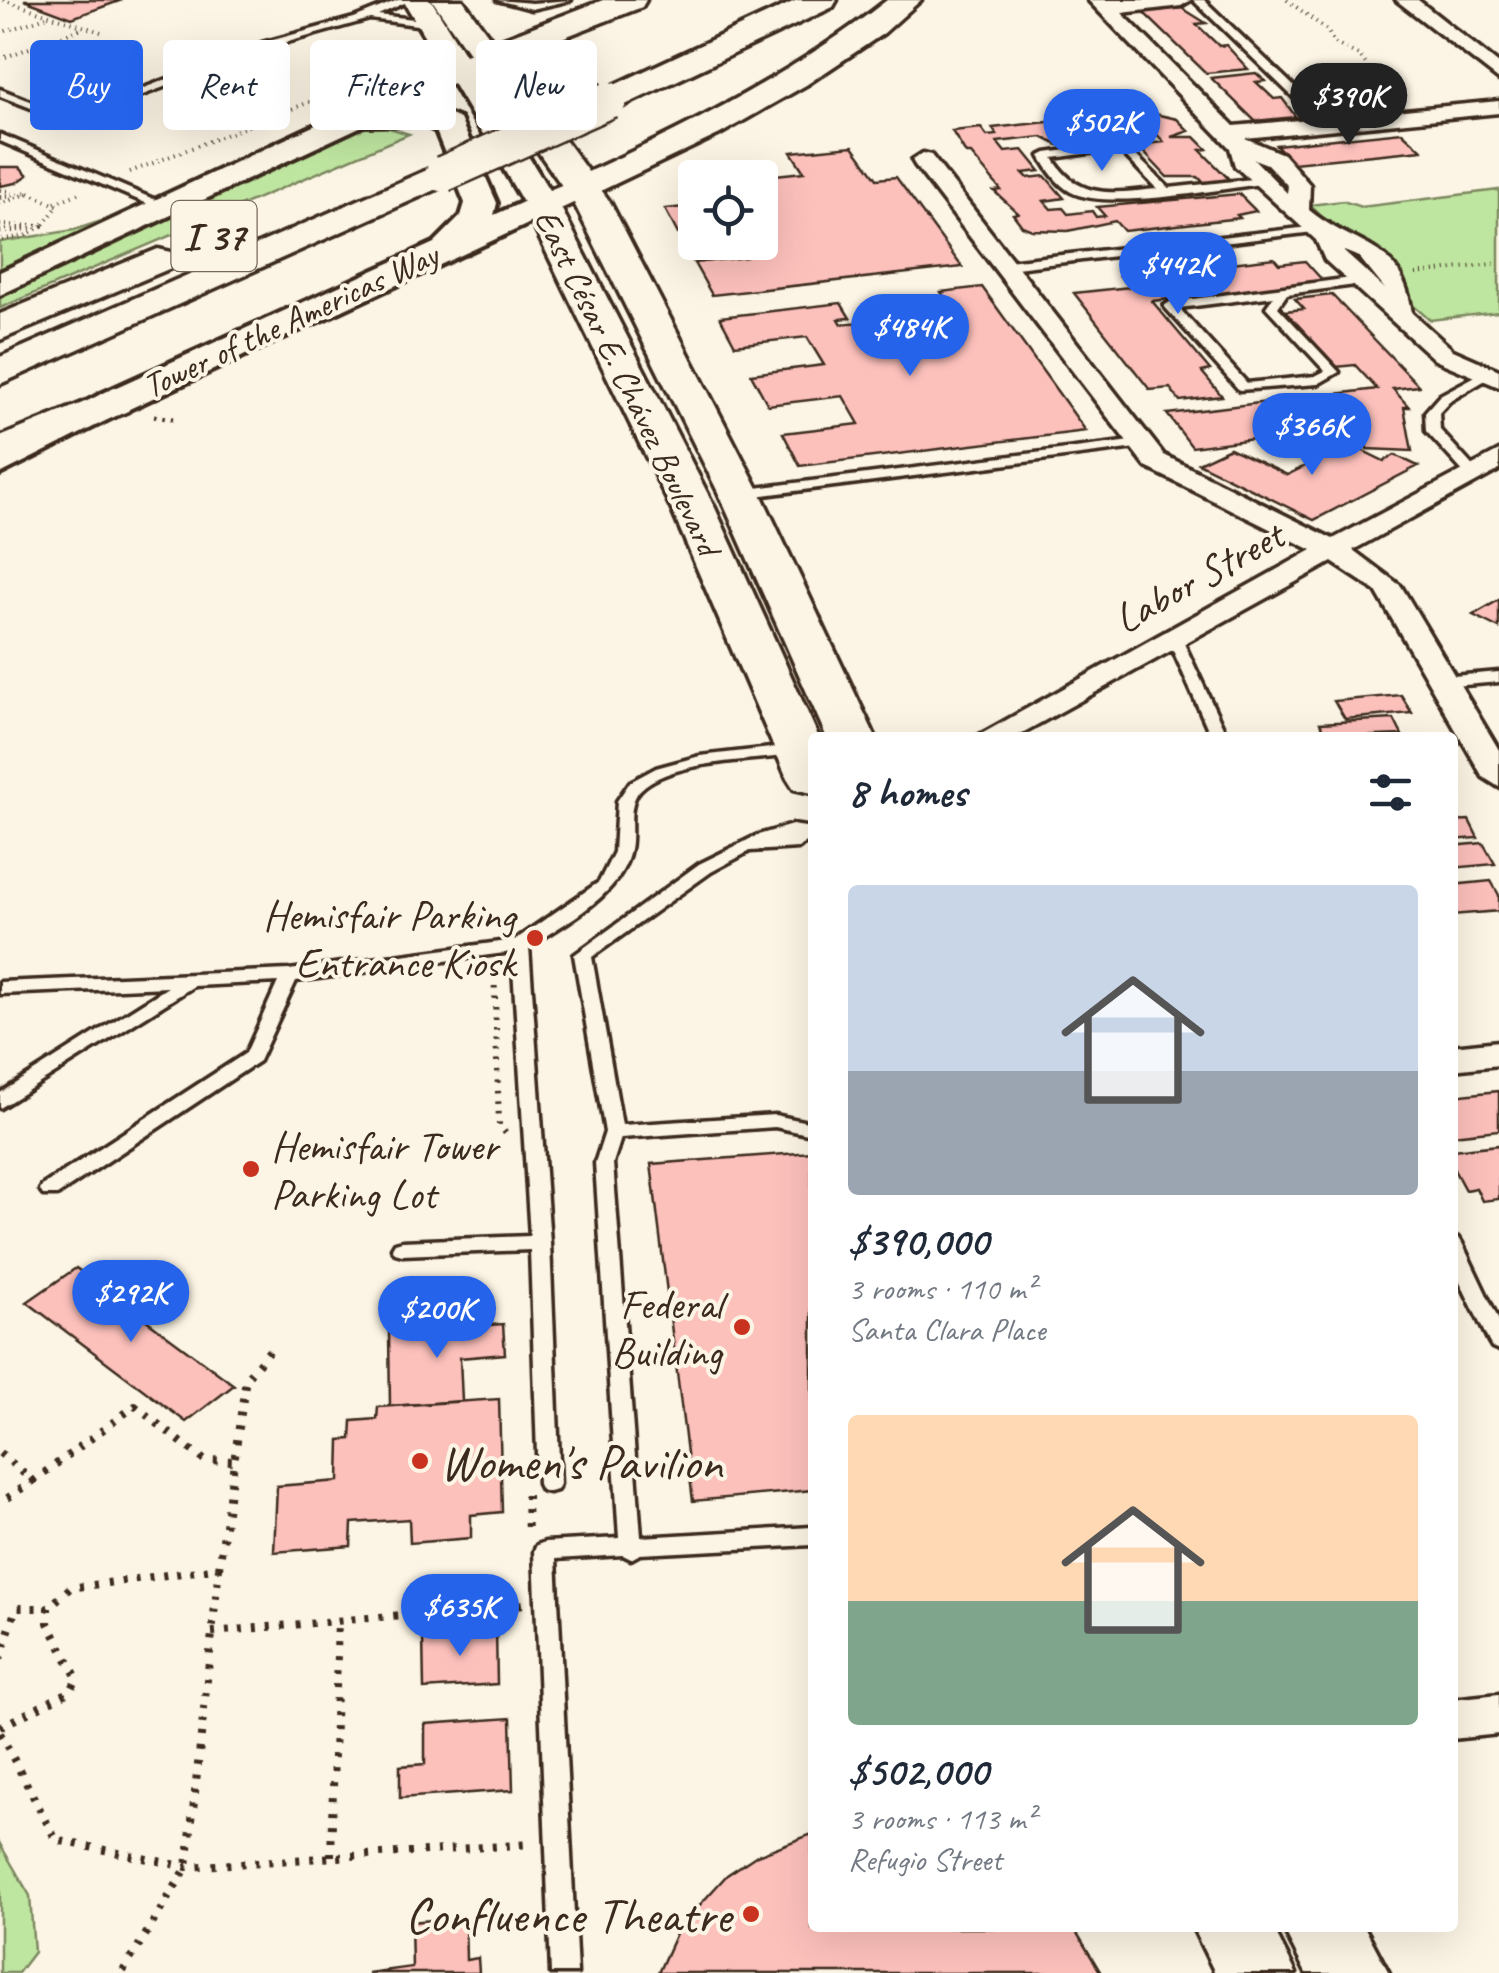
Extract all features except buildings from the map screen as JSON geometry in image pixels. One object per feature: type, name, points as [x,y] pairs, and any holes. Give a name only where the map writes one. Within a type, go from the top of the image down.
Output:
[{"type":"main road","points":[[446,9],[505,36],[547,19],[631,0]]},
{"type":"main road","name":"I 37","points":[[0,372],[610,100],[822,0]]},
{"type":"main road","points":[[584,186],[649,157],[796,75],[881,22],[906,0]]},
{"type":"main road","name":"East César E. Chávez Boulevard","points":[[446,9],[694,508],[808,758]]},
{"type":"main road","points":[[456,70],[547,19]]},
{"type":"main road","name":"East César E. Chávez Boulevard","points":[[474,61],[584,186],[740,494],[849,732]]},
{"type":"main road","points":[[418,145],[476,120]]},
{"type":"main road","points":[[0,284],[329,130]]},
{"type":"main road","points":[[446,248],[476,220],[482,203],[451,130]]},
{"type":"main road","name":"Tower of the Americas Way","points":[[0,462],[114,402],[584,186]]},
{"type":"main road","points":[[0,393],[332,224]]},
{"type":"main road","points":[[482,232],[522,228],[568,258],[626,270]]},
{"type":"main road","name":"I 37","points":[[0,328],[190,246]]},
{"type":"main road","points":[[0,452],[114,402]]},
{"type":"main road","points":[[1234,1932],[1256,1973]]},
{"type":"main road","points":[[1324,1932],[1349,1973]]},
{"type":"street","points":[[1102,4],[1181,0]]},
{"type":"street","points":[[1406,0],[1499,74]]},
{"type":"street","points":[[1102,4],[1235,140],[1275,159],[1298,185],[1298,209]]},
{"type":"street","points":[[1235,140],[1325,122],[1499,107]]},
{"type":"street","points":[[1235,140],[1243,161],[1322,233],[1333,255],[1359,282],[1444,355],[1492,378]]},
{"type":"street","points":[[923,160],[1008,265],[1139,444],[1167,470],[1334,550],[1388,586],[1499,777]]},
{"type":"street","points":[[1322,233],[1368,252],[1396,282],[1400,314]]},
{"type":"street","name":"Labor Street","points":[[1000,732],[1499,459]]},
{"type":"street","points":[[1458,1057],[1499,1053]]},
{"type":"street","points":[[1458,1718],[1499,1714]]},
{"type":"lane","points":[[369,0],[380,11]]},
{"type":"lane","points":[[0,92],[64,116],[86,113],[266,45],[358,20],[406,0]]},
{"type":"lane","points":[[502,0],[547,19],[566,0]]},
{"type":"lane","points":[[1198,0],[1325,122]]},
{"type":"lane","points":[[358,20],[446,9]]},
{"type":"lane","points":[[0,104],[15,98]]},
{"type":"lane","points":[[0,137],[166,208]]},
{"type":"lane","points":[[1165,190],[1122,145],[1046,156],[1078,192],[1103,196],[1261,181]]},
{"type":"lane","points":[[1008,265],[1322,233]]},
{"type":"lane","points":[[1282,293],[1272,307],[1332,372],[1318,380],[1244,388],[1170,306],[1359,282]]},
{"type":"lane","points":[[1472,474],[1441,444],[1433,431],[1432,412],[1445,398],[1492,378]]},
{"type":"lane","points":[[740,494],[1139,444]]},
{"type":"lane","points":[[1174,637],[1217,732]]},
{"type":"lane","points":[[1442,682],[1499,678]]},
{"type":"lane","points":[[0,988],[289,976],[520,945],[606,885],[622,852],[625,801],[636,785],[662,771],[700,761],[808,760]]},
{"type":"lane","points":[[631,1550],[604,1163],[614,1132],[583,955],[704,868],[752,848],[798,843],[808,834]]},
{"type":"lane","points":[[520,945],[540,1242],[550,1484]]},
{"type":"lane","points":[[50,1190],[253,1057],[289,976]]},
{"type":"lane","points":[[0,1102],[190,980]]},
{"type":"lane","points":[[614,1132],[775,1121],[808,1128]]},
{"type":"lane","points":[[402,1248],[540,1242]]},
{"type":"lane","points":[[1458,1256],[1499,1342]]},
{"type":"lane","points":[[564,1973],[546,1551],[631,1550],[808,1536]]},
{"type":"path","points":[[3,0],[104,34]]},
{"type":"path","points":[[1288,0],[1327,30],[1334,43],[1360,56],[1380,84],[1426,114]]},
{"type":"path","points":[[0,9],[14,4]]},
{"type":"path","points":[[0,33],[47,16]]},
{"type":"path","points":[[0,59],[86,27]]},
{"type":"path","points":[[0,197],[29,194],[55,203],[310,102]]},
{"type":"path","points":[[0,197],[29,194]]},
{"type":"path","points":[[0,232],[25,236],[55,213],[55,203]]},
{"type":"path","points":[[0,232],[42,226]]},
{"type":"path","points":[[1402,276],[1499,263]]},
{"type":"path","points":[[122,1973],[187,1867],[219,1568],[246,1378],[271,1348]]},
{"type":"path","points":[[0,1503],[135,1406],[204,1460],[234,1460]]},
{"type":"path","points":[[0,1453],[34,1481]]},
{"type":"path","points":[[0,1659],[16,1608],[48,1608],[70,1588],[219,1568]]},
{"type":"path","points":[[212,1632],[530,1603]]},
{"type":"path","points":[[48,1608],[48,1623],[77,1678],[71,1690],[0,1730],[56,1840],[187,1867],[538,1844]]},
{"type":"path","points":[[332,1856],[338,1620]]},
{"type":"green space","points":[[353,130],[396,130],[409,134],[0,308],[0,297]]},
{"type":"green space","points":[[1499,190],[1499,312],[1430,320],[1408,301],[1406,285],[1394,272],[1338,233],[1310,205],[1343,201],[1361,207]]},
{"type":"green space","points":[[129,215],[0,275],[0,242],[74,230]]},
{"type":"green space","points":[[0,1844],[30,1896],[34,1952],[18,1973],[0,1973]]},
{"type":"place","name":"Hemisfair Parking Entrance Kiosk","points":[[535,938]]},
{"type":"place","name":"Hemisfair Tower Parking Lot","points":[[251,1169]]},
{"type":"place","name":"Federal Building","points":[[742,1327]]},
{"type":"place","name":"Women's Pavilion","points":[[420,1461]]},
{"type":"place","name":"Confluence Theatre","points":[[751,1914]]}]
